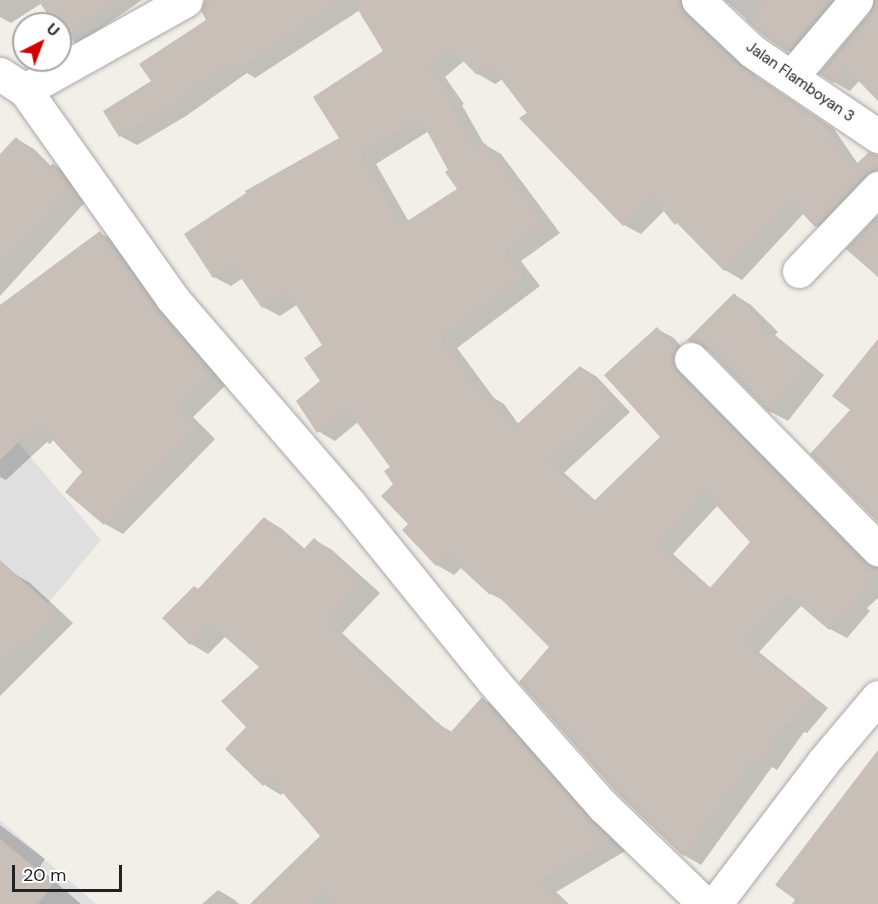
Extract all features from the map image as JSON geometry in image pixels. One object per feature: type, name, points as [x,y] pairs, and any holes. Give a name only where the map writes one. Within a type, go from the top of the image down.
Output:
[{"type":"street","points":[[186,0],[12,82],[172,298],[349,502],[494,681],[603,806],[705,904]]},
{"type":"street","name":"Jalan Flamboyan 3","points":[[698,0],[752,51],[878,136]]},
{"type":"street","points":[[791,77],[856,0]]},
{"type":"street","points":[[799,272],[878,188]]},
{"type":"street","points":[[691,359],[878,549]]},
{"type":"street","points":[[715,904],[823,762],[878,697]]},
{"type":"shaded area","points":[[0,421],[101,540],[0,661]]},
{"type":"shaded area","points":[[0,820],[96,904],[0,904]]},
{"type":"building","points":[[38,0],[118,0],[72,32],[72,12],[46,12]]},
{"type":"building","points":[[205,0],[344,0],[237,70],[233,62],[169,107],[119,137],[103,111],[151,81],[139,64],[206,20],[201,11]]},
{"type":"building","points":[[352,0],[680,0],[685,14],[739,65],[817,118],[852,168],[869,152],[878,155],[878,170],[864,175],[815,227],[790,200],[724,271],[677,223],[675,225],[652,197],[623,226],[519,118],[527,113],[491,66],[477,75],[451,49],[429,67],[449,94],[446,95],[476,149],[485,143],[544,223],[505,251],[525,276],[441,338],[483,396],[487,393],[513,428],[580,366],[614,402],[548,463],[593,502],[660,437],[604,375],[657,327],[676,348],[673,363],[678,372],[865,562],[878,567],[878,573],[829,630],[787,594],[743,642],[812,697],[790,725],[787,723],[759,761],[755,758],[683,856],[617,793],[519,682],[549,647],[493,591],[490,595],[448,556],[436,566],[402,530],[408,524],[381,496],[393,484],[384,471],[390,467],[347,409],[317,433],[296,401],[320,381],[304,358],[322,345],[287,291],[262,308],[232,265],[213,278],[184,234],[246,193],[245,191],[339,138],[313,97],[383,51]],"holes":[[[420,118],[448,170],[445,172],[457,189],[401,225],[361,154]],[[704,492],[750,542],[709,589],[657,544]]]},
{"type":"building","points":[[763,0],[831,0],[787,52],[746,20]]},
{"type":"building","points":[[874,0],[878,0],[878,101],[846,68],[833,83],[819,73],[870,12]]},
{"type":"building","points":[[16,137],[48,169],[53,163],[71,188],[0,267],[0,154]]},
{"type":"building","points":[[878,215],[878,277],[846,249]]},
{"type":"building","points":[[100,231],[157,309],[212,373],[176,406],[199,428],[104,525],[65,492],[82,472],[40,426],[32,435],[29,432],[0,460],[0,305]]},
{"type":"building","points":[[734,293],[762,322],[759,325],[808,364],[770,413],[704,346],[695,341],[686,341]]},
{"type":"building","points":[[878,339],[878,522],[810,454],[850,410],[832,396]]},
{"type":"building","points":[[264,517],[302,551],[314,538],[363,582],[326,622],[435,725],[438,722],[449,734],[482,697],[611,839],[540,881],[564,904],[334,904],[322,891],[309,904],[250,904],[320,836],[270,778],[263,786],[225,749],[246,727],[221,701],[259,667],[210,624],[190,645],[162,618],[194,586],[198,589]]},
{"type":"building","points":[[0,560],[57,612],[23,648],[19,644],[0,663]]},
{"type":"building","points":[[878,750],[878,904],[801,904],[775,885]]},
{"type":"building","points":[[0,839],[54,883],[38,904],[0,904]]}]
